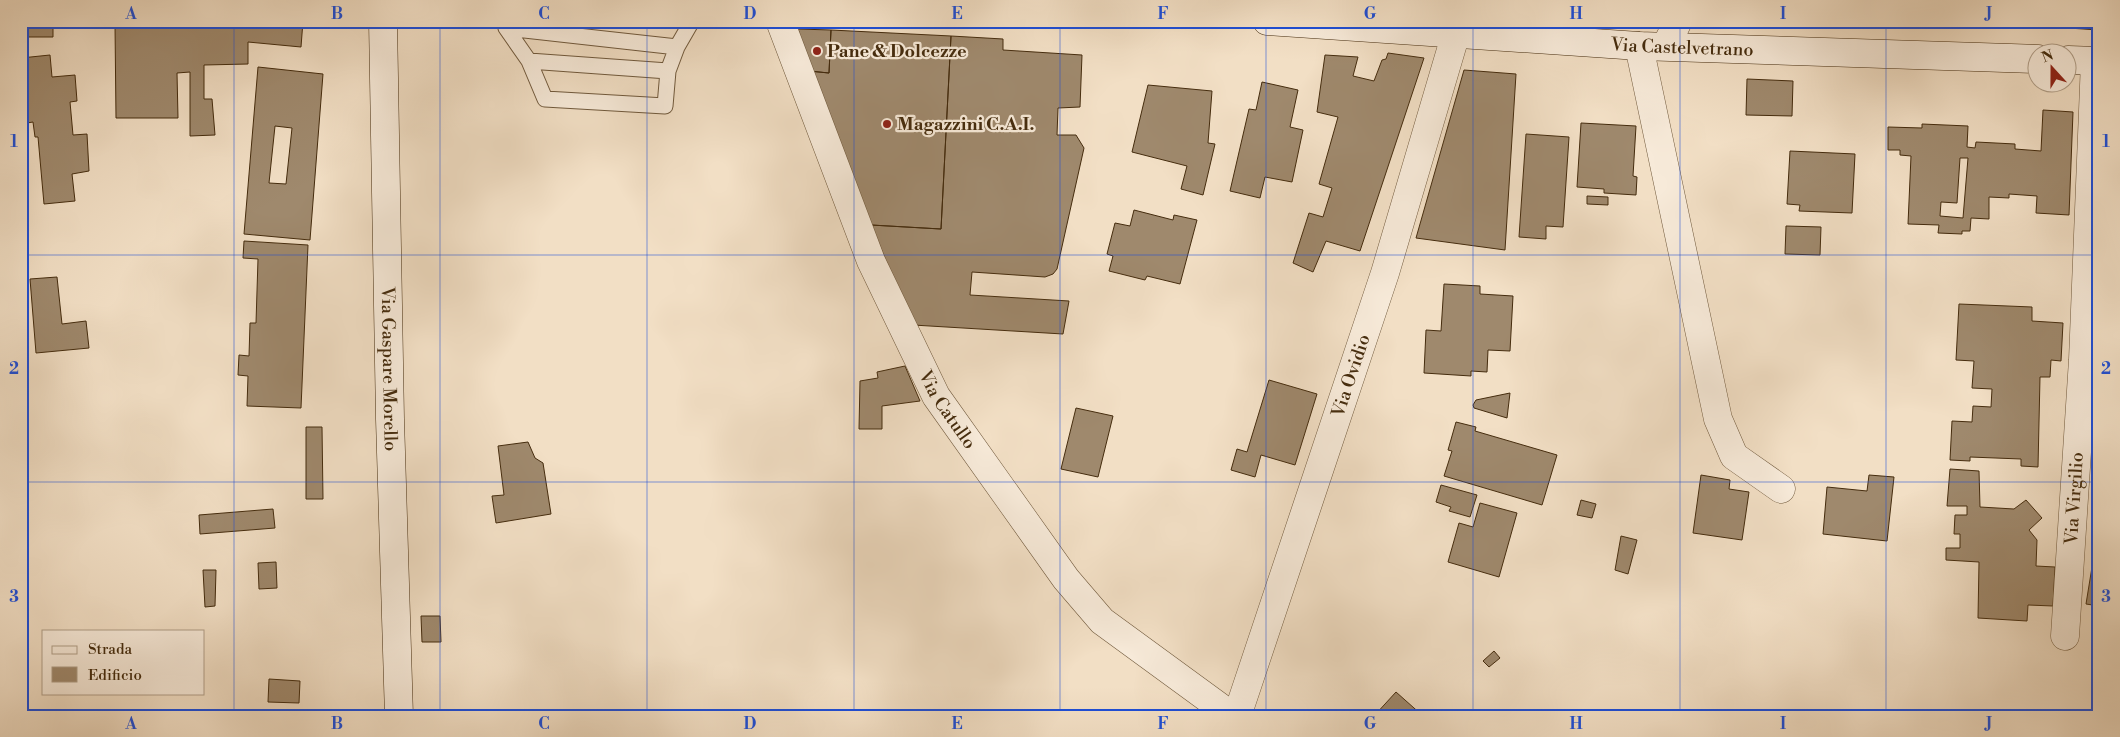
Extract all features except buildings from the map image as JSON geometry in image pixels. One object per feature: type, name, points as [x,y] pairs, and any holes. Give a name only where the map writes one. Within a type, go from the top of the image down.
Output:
[{"type":"street","name":"Via Gaspare Morello","points":[[382,21],[399,716]]},
{"type":"street","name":"Via Catullo","points":[[780,21],[871,261],[936,396],[1066,578],[1102,620],[1232,716]]},
{"type":"street","name":"Via Castelvetrano","points":[[1267,21],[1350,23],[1653,46],[2028,59]]},
{"type":"street","points":[[1678,21],[1653,46],[1718,419],[1734,456],[1781,489]]},
{"type":"street","name":"Via Ovidio","points":[[1236,716],[1384,273],[1456,32]]},
{"type":"street","points":[[2078,60],[2097,61]]},
{"type":"street","name":"Via Virgilio","points":[[2065,636],[2091,360],[2097,61]]},
{"type":"lane","points":[[505,25],[529,61],[546,99],[665,106],[668,71],[677,47],[692,21]]},
{"type":"lane","points":[[505,25],[677,47]]},
{"type":"lane","points":[[529,61],[668,71]]},
{"type":"place","name":"Pane & Dolcezze","points":[[817,51]]},
{"type":"place","name":"Magazzini C.A.I.","points":[[887,124]]}]
